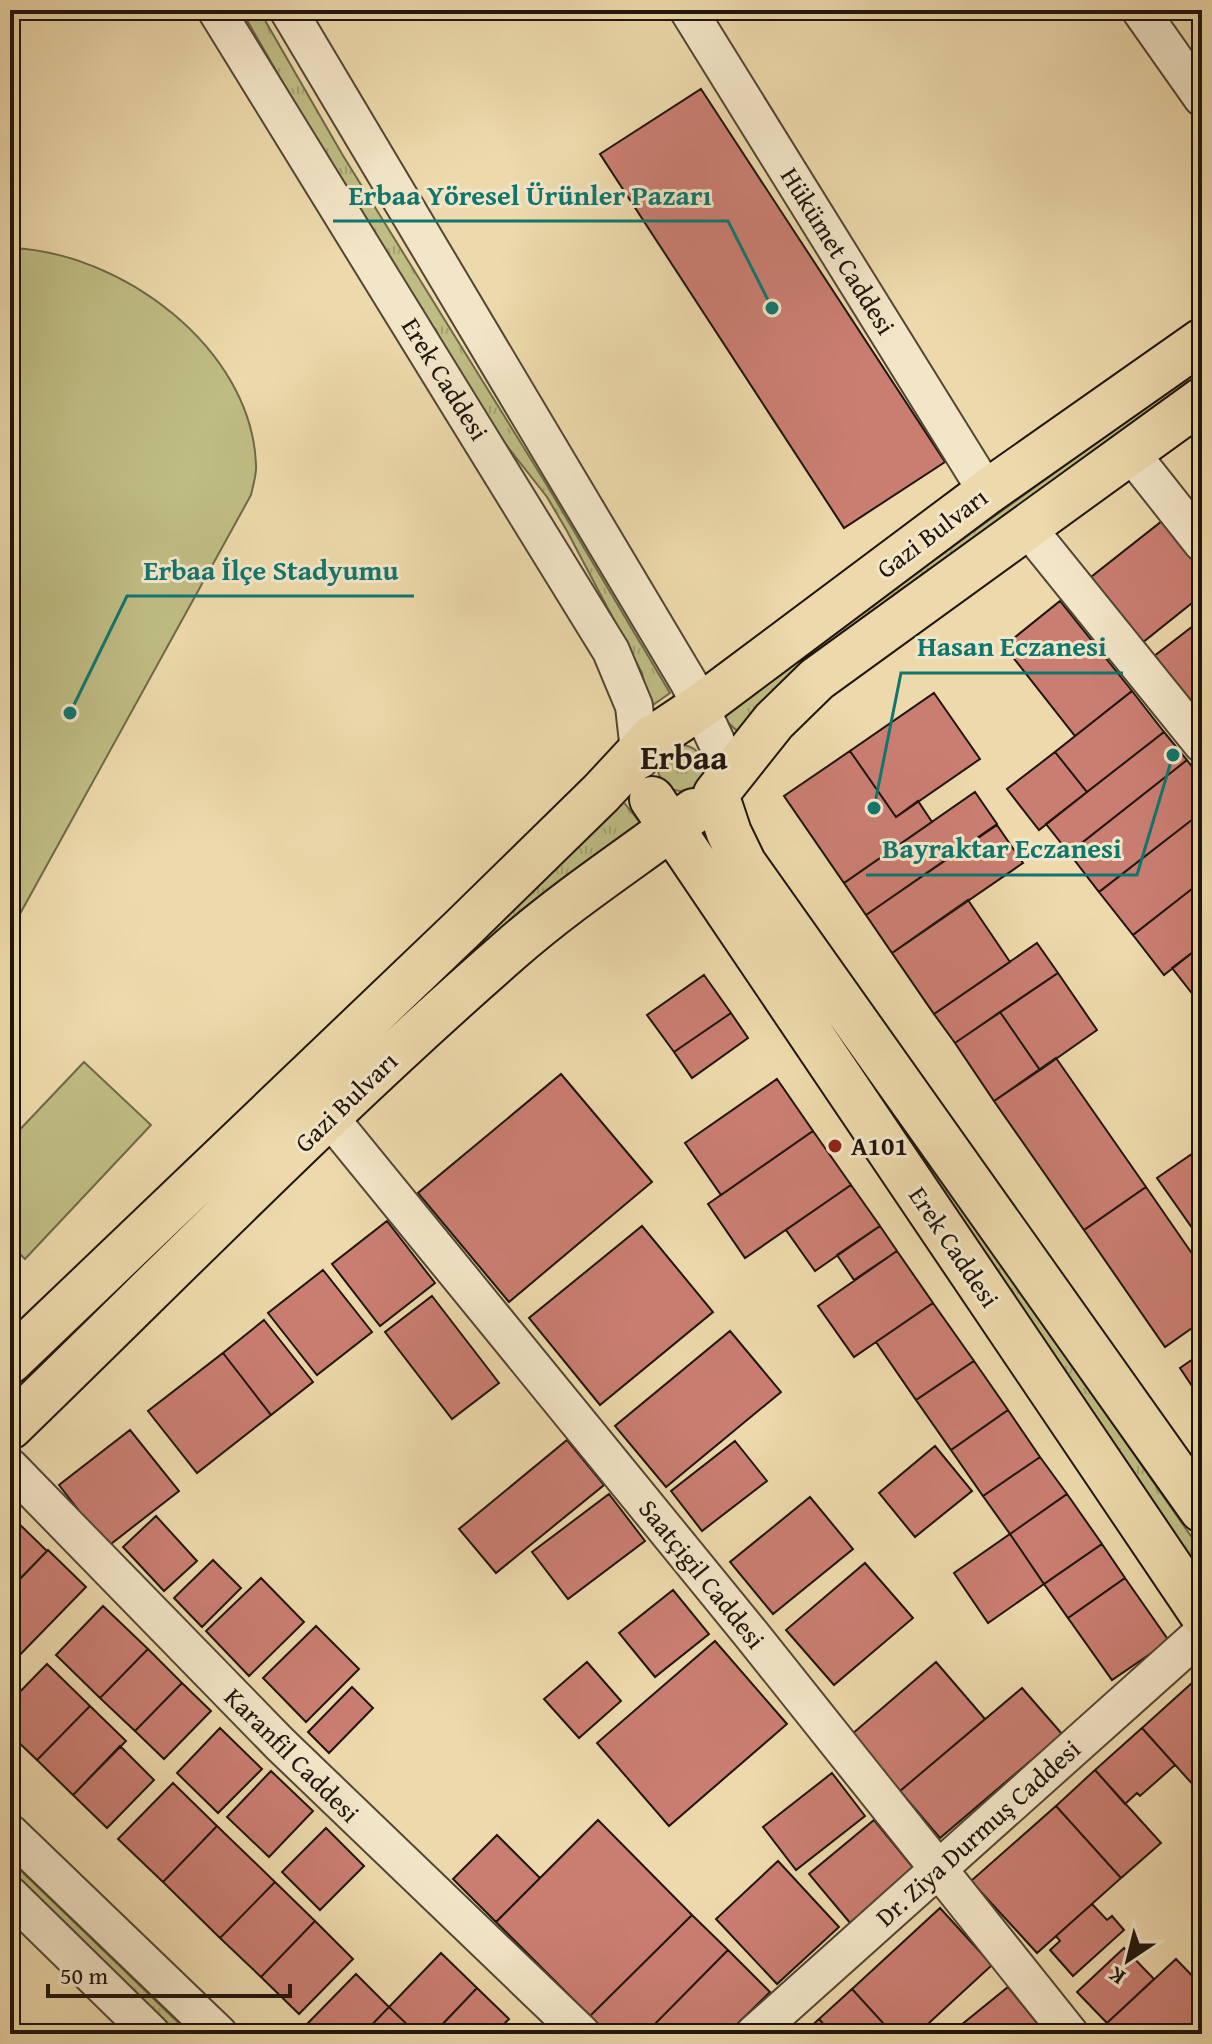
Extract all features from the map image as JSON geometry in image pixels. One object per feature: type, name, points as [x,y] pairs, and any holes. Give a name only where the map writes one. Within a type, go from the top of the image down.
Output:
[{"type":"main road","name":"Gazi Bulvarı","points":[[10,1427],[330,1118],[511,949],[569,902],[708,724],[987,492],[1202,341]]},
{"type":"main road","name":"Gazi Bulvarı","points":[[10,1361],[601,793],[668,776],[797,695],[859,646],[1202,400]]},
{"type":"main road","points":[[668,776],[722,781],[724,768],[708,724]]},
{"type":"main road","name":"Erek Caddesi","points":[[668,776],[729,833],[744,864],[1202,1510]]},
{"type":"main road","name":"Erek Caddesi","points":[[668,776],[1202,1614]]},
{"type":"street","name":"Erek Caddesi","points":[[216,10],[596,624],[627,684],[638,723],[668,776]]},
{"type":"street","name":"Erek Caddesi","points":[[288,10],[708,724]]},
{"type":"street","name":"Hükümet Caddesi","points":[[688,10],[987,492]]},
{"type":"street","points":[[1140,10],[1202,98]]},
{"type":"street","points":[[1130,452],[1202,543]]},
{"type":"street","points":[[1026,526],[1202,744]]},
{"type":"street","name":"Saatçigil Caddesi","points":[[330,1118],[741,1622],[1070,2034]]},
{"type":"street","name":"Karanfil Caddesi","points":[[10,1467],[280,1744],[582,2034]]},
{"type":"street","name":"Dr. Ziya Durmuş Caddesi","points":[[754,2034],[1202,1633]]},
{"type":"street","points":[[10,1833],[219,2034]]},
{"type":"street","points":[[10,1895],[152,2034]]},
{"type":"green space","points":[[241,10],[259,10],[342,154],[545,482],[670,693],[650,707],[642,673],[567,531],[547,497],[503,441],[455,367]]},
{"type":"green space","points":[[10,248],[52,253],[94,267],[135,287],[172,313],[205,345],[231,381],[249,421],[256,468],[251,495],[10,932]]},
{"type":"green space","points":[[1202,366],[1202,376],[779,685],[737,731],[720,715]]},
{"type":"green space","points":[[681,745],[697,752],[704,768],[697,784],[681,791],[665,784],[658,768],[665,752]]},
{"type":"green space","points":[[622,800],[641,824],[10,1402],[10,1390]]},
{"type":"green space","points":[[712,833],[726,867],[1202,1552],[1202,1558],[1193,1564],[695,844]]},
{"type":"green space","points":[[84,1062],[151,1125],[25,1259],[10,1244],[10,1140]]},
{"type":"green space","points":[[10,1860],[190,2034],[174,2034],[10,1877]]},
{"type":"building","points":[[701,89],[945,462],[844,528],[600,154]]},
{"type":"building","points":[[1162,521],[1202,572],[1202,595],[1142,643],[1091,577]]},
{"type":"building","points":[[1060,601],[1132,691],[1075,736],[1004,646]]},
{"type":"building","points":[[1202,619],[1202,712],[1199,715],[1153,657]]},
{"type":"building","points":[[1132,691],[1164,732],[1087,792],[1055,752]]},
{"type":"building","points":[[934,693],[980,759],[896,817],[850,751]]},
{"type":"building","points":[[1164,732],[1187,760],[1069,853],[1046,824]]},
{"type":"building","points":[[850,751],[896,817],[918,801],[932,822],[844,883],[784,796]]},
{"type":"building","points":[[1055,752],[1087,792],[1039,830],[1007,789]]},
{"type":"building","points":[[1187,760],[1202,780],[1202,812],[1099,892],[1069,853]]},
{"type":"building","points":[[975,792],[997,824],[866,915],[844,883]]},
{"type":"building","points":[[1202,812],[1202,881],[1133,935],[1099,892]]},
{"type":"building","points":[[997,825],[1023,863],[892,953],[866,915]]},
{"type":"building","points":[[1202,881],[1202,945],[1164,975],[1133,935]]},
{"type":"building","points":[[968,900],[1010,962],[934,1014],[892,953]]},
{"type":"building","points":[[1037,943],[1058,973],[955,1043],[934,1014]]},
{"type":"building","points":[[1202,945],[1202,1006],[1172,968]]},
{"type":"building","points":[[1058,973],[1097,1030],[1040,1070],[1000,1012]]},
{"type":"building","points":[[704,975],[731,1013],[674,1052],[647,1015]]},
{"type":"building","points":[[1000,1012],[1040,1070],[994,1101],[955,1043]]},
{"type":"building","points":[[731,1013],[748,1038],[692,1078],[674,1052]]},
{"type":"building","points":[[1056,1058],[1146,1187],[1084,1230],[994,1101]]},
{"type":"building","points":[[561,1074],[652,1182],[509,1302],[418,1193]]},
{"type":"building","points":[[777,1079],[813,1131],[721,1195],[685,1143]]},
{"type":"building","points":[[813,1131],[851,1185],[745,1258],[708,1204]]},
{"type":"building","points":[[1202,1147],[1202,1242],[1157,1178]]},
{"type":"building","points":[[851,1185],[880,1226],[815,1271],[786,1230]]},
{"type":"building","points":[[1146,1187],[1202,1268],[1202,1321],[1165,1347],[1084,1230]]},
{"type":"building","points":[[387,1221],[435,1283],[380,1326],[332,1264]]},
{"type":"building","points":[[642,1226],[713,1312],[600,1405],[529,1318]]},
{"type":"building","points":[[880,1226],[897,1251],[854,1280],[837,1255]]},
{"type":"building","points":[[897,1251],[933,1303],[854,1357],[818,1306]]},
{"type":"building","points":[[323,1270],[372,1332],[317,1375],[268,1313]]},
{"type":"building","points":[[432,1296],[499,1383],[452,1419],[385,1332]]},
{"type":"building","points":[[933,1303],[974,1361],[916,1400],[876,1342]]},
{"type":"building","points":[[264,1320],[313,1382],[271,1415],[223,1353]]},
{"type":"building","points":[[730,1331],[781,1392],[666,1487],[615,1426]]},
{"type":"building","points":[[223,1353],[271,1415],[197,1473],[148,1411]]},
{"type":"building","points":[[1202,1353],[1202,1401],[1180,1368]]},
{"type":"building","points":[[974,1361],[1008,1410],[951,1450],[916,1400]]},
{"type":"building","points":[[1008,1410],[1040,1457],[983,1496],[951,1450]]},
{"type":"building","points":[[130,1430],[179,1491],[107,1547],[59,1485]]},
{"type":"building","points":[[567,1440],[604,1485],[496,1573],[459,1529]]},
{"type":"building","points":[[735,1441],[767,1481],[702,1531],[671,1491]]},
{"type":"building","points":[[935,1446],[972,1491],[915,1537],[879,1493]]},
{"type":"building","points":[[1040,1457],[1067,1494],[1010,1534],[983,1496]]},
{"type":"building","points":[[609,1494],[645,1541],[568,1599],[532,1552]]},
{"type":"building","points":[[1067,1494],[1102,1544],[1044,1584],[1010,1534]]},
{"type":"building","points":[[810,1497],[853,1549],[773,1614],[730,1562]]},
{"type":"building","points":[[10,1515],[47,1551],[21,1578],[10,1566]]},
{"type":"building","points":[[156,1516],[197,1561],[164,1591],[123,1547]]},
{"type":"building","points":[[1010,1534],[1044,1584],[988,1623],[954,1573]]},
{"type":"building","points":[[1102,1544],[1125,1578],[1068,1618],[1044,1584]]},
{"type":"building","points":[[48,1550],[86,1587],[10,1665],[10,1589]]},
{"type":"building","points":[[213,1560],[241,1588],[202,1627],[174,1598]]},
{"type":"building","points":[[865,1563],[913,1618],[834,1685],[786,1630]]},
{"type":"building","points":[[261,1578],[304,1622],[249,1676],[206,1631]]},
{"type":"building","points":[[1125,1578],[1169,1641],[1112,1680],[1068,1618]]},
{"type":"building","points":[[673,1590],[709,1634],[655,1677],[619,1633]]},
{"type":"building","points":[[103,1606],[148,1649],[100,1698],[56,1655]]},
{"type":"building","points":[[316,1626],[359,1669],[306,1722],[263,1678]]},
{"type":"building","points":[[715,1641],[787,1724],[669,1826],[597,1743]]},
{"type":"building","points":[[148,1649],[182,1683],[135,1731],[100,1698]]},
{"type":"building","points":[[587,1662],[621,1701],[579,1738],[544,1699]]},
{"type":"building","points":[[936,1662],[985,1719],[900,1791],[852,1734]]},
{"type":"building","points":[[47,1664],[90,1706],[37,1760],[10,1734],[10,1702]]},
{"type":"building","points":[[1193,1682],[1202,1694],[1202,1782],[1195,1787],[1142,1728]]},
{"type":"building","points":[[182,1683],[211,1711],[164,1759],[135,1731]]},
{"type":"building","points":[[352,1687],[373,1708],[329,1753],[308,1732]]},
{"type":"building","points":[[1022,1688],[1062,1734],[940,1838],[900,1791]]},
{"type":"building","points":[[90,1706],[126,1741],[73,1795],[37,1760]]},
{"type":"building","points":[[220,1728],[262,1769],[218,1813],[177,1773]]},
{"type":"building","points":[[1142,1728],[1175,1765],[1140,1796],[1137,1793],[1125,1804],[1095,1770]]},
{"type":"building","points":[[120,1746],[154,1780],[107,1828],[73,1795]]},
{"type":"building","points":[[1095,1770],[1161,1843],[1121,1878],[1056,1806]]},
{"type":"building","points":[[271,1771],[313,1811],[269,1857],[227,1817]]},
{"type":"building","points":[[832,1773],[865,1816],[796,1870],[763,1827]]},
{"type":"building","points":[[173,1783],[217,1826],[163,1882],[118,1839]]},
{"type":"building","points":[[1056,1806],[1121,1878],[1037,1953],[971,1881]]},
{"type":"building","points":[[598,1820],[692,1915],[590,2016],[496,1922]]},
{"type":"building","points":[[874,1820],[915,1870],[851,1924],[809,1874]]},
{"type":"building","points":[[217,1826],[275,1882],[220,1938],[163,1882]]},
{"type":"building","points":[[326,1828],[364,1866],[320,1910],[282,1872]]},
{"type":"building","points":[[497,1835],[540,1878],[496,1922],[453,1879]]},
{"type":"building","points":[[778,1861],[839,1927],[777,1984],[716,1919]]},
{"type":"building","points":[[275,1882],[315,1921],[261,1977],[220,1938]]},
{"type":"building","points":[[1092,1904],[1107,1920],[1112,1916],[1124,1930],[1073,1976],[1050,1950],[1060,1941],[1056,1936]]},
{"type":"building","points":[[940,1908],[992,1965],[917,2034],[893,2034],[852,1989]]},
{"type":"building","points":[[692,1915],[728,1950],[645,2034],[608,2034],[590,2016]]},
{"type":"building","points":[[315,1921],[353,1959],[299,2014],[261,1977]]},
{"type":"building","points":[[1124,1948],[1154,1979],[1107,2023],[1077,1992]]},
{"type":"building","points":[[728,1950],[770,1992],[727,2034],[645,2034]]},
{"type":"building","points":[[441,1953],[477,1988],[433,2034],[417,2034],[389,2007]]},
{"type":"building","points":[[1176,1959],[1202,1986],[1202,2034],[1118,2034],[1107,2023]]},
{"type":"building","points":[[356,1974],[389,2007],[363,2034],[320,2034],[308,2023]]},
{"type":"building","points":[[1008,1987],[1046,2034],[950,2034]]},
{"type":"building","points":[[477,1988],[509,2019],[494,2034],[444,2034],[438,2029]]},
{"type":"building","points":[[852,1989],[893,2034],[832,2034],[819,2019]]},
{"type":"building","points":[[389,2007],[417,2034],[363,2034]]},
{"type":"building","points":[[819,2019],[832,2034],[803,2034]]},
{"type":"place","name":"Erbaa Yöresel Ürünler Pazarı","points":[[772,308]]},
{"type":"place","name":"Erbaa İlçe Stadyumu","points":[[70,713]]},
{"type":"place","name":"Bayraktar Eczanesi","points":[[1173,755]]},
{"type":"place","name":"Hasan Eczanesi","points":[[874,808]]},
{"type":"place","name":"A101","points":[[835,1146]]},
{"type":"district","name":"Erbaa","points":[[684,757]]}]
